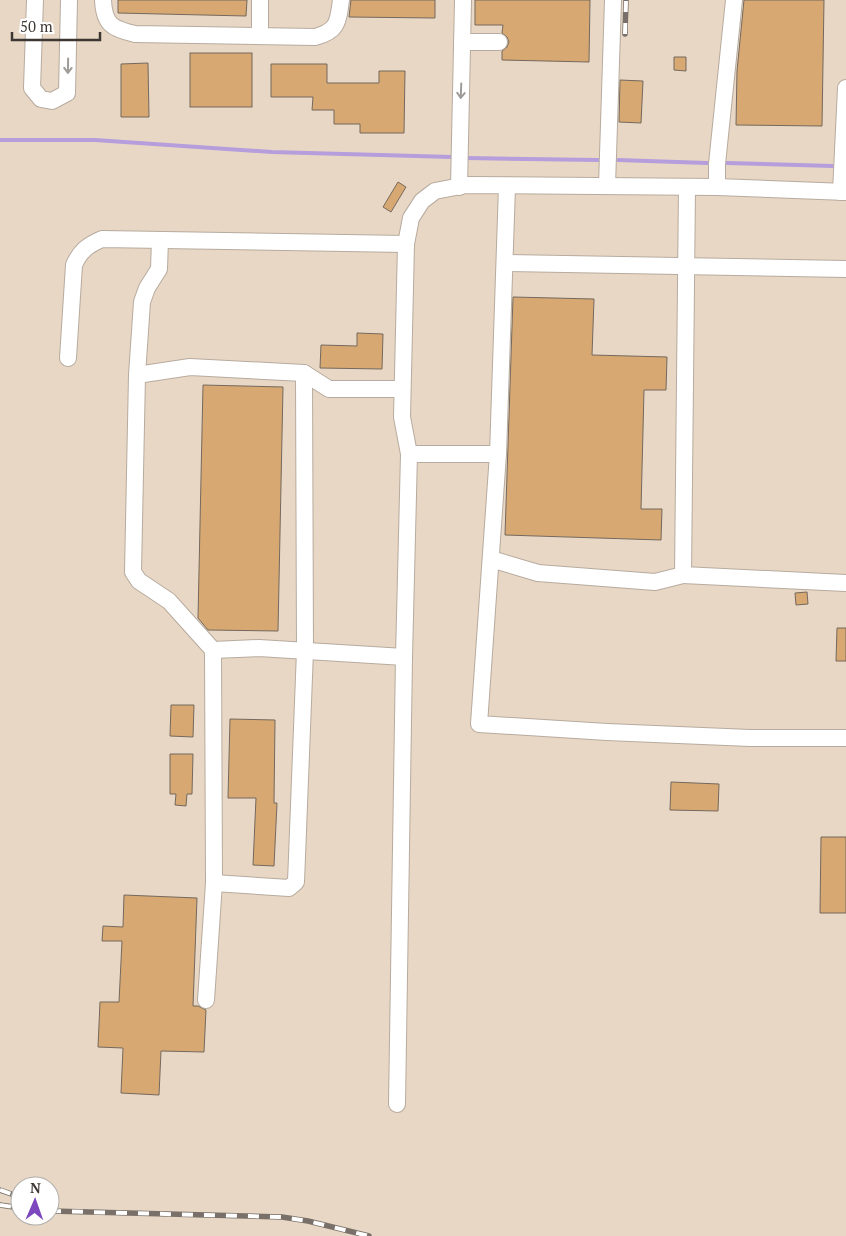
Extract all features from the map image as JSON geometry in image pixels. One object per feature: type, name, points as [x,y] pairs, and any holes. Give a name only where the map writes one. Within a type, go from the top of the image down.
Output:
[{"type":"street","points":[[35,0],[32,88],[41,99],[52,101],[67,93],[69,0]]},
{"type":"street","points":[[103,0],[108,22],[119,30],[135,34],[260,36],[315,36],[327,33],[335,26],[341,0]]},
{"type":"street","points":[[260,0],[260,36]]},
{"type":"street","points":[[458,187],[463,0]]},
{"type":"street","points":[[607,186],[614,0]]},
{"type":"street","points":[[717,187],[717,164],[734,0]]},
{"type":"street","points":[[462,42],[500,42]]},
{"type":"street","points":[[396,1104],[404,657],[410,454],[402,417],[402,389],[406,244],[411,218],[422,201],[436,191],[458,187],[717,187],[844,192],[846,88]]},
{"type":"street","points":[[508,186],[498,454],[479,724],[750,738],[846,738]]},
{"type":"street","points":[[683,575],[687,187]]},
{"type":"street","points":[[68,358],[74,265],[79,254],[90,244],[102,239],[406,244]]},
{"type":"street","points":[[160,240],[159,269],[147,288],[142,302],[137,375],[133,572],[139,581],[169,601],[213,650],[214,883],[206,1000]]},
{"type":"street","points":[[505,263],[846,270]]},
{"type":"street","points":[[137,375],[190,367],[304,373],[329,389],[402,389]]},
{"type":"street","points":[[214,883],[289,888],[296,882],[305,651],[304,373]]},
{"type":"street","points":[[410,454],[498,454]]},
{"type":"street","points":[[491,559],[538,573],[655,582],[683,575],[846,583]]},
{"type":"street","points":[[213,650],[259,648],[404,657]]},
{"type":"shaded area","points":[[0,0],[846,0],[846,1236],[0,1236]]},
{"type":"building","points":[[118,0],[247,0],[246,16],[118,13]]},
{"type":"building","points":[[351,0],[435,0],[435,18],[349,17]]},
{"type":"building","points":[[475,0],[590,0],[589,62],[502,60],[502,51],[509,42],[502,33],[503,25],[475,25]]},
{"type":"building","points":[[744,0],[824,0],[822,126],[736,125],[737,71]]},
{"type":"building","points":[[190,53],[252,53],[252,107],[190,107]]},
{"type":"building","points":[[674,57],[686,57],[686,71],[674,70]]},
{"type":"building","points":[[148,63],[149,117],[121,117],[121,64]]},
{"type":"building","points":[[271,64],[327,64],[327,83],[379,83],[379,71],[405,71],[404,133],[360,133],[360,124],[334,124],[334,110],[312,110],[313,97],[271,97]]},
{"type":"building","points":[[620,80],[643,81],[641,123],[619,122]]},
{"type":"building","points":[[398,182],[406,187],[391,212],[383,207]]},
{"type":"building","points":[[513,297],[594,299],[592,355],[667,357],[666,390],[644,390],[641,509],[662,509],[661,540],[505,535]]},
{"type":"building","points":[[357,333],[383,334],[382,369],[320,368],[321,345],[357,346]]},
{"type":"building","points":[[203,385],[283,387],[278,631],[208,630],[198,618]]},
{"type":"building","points":[[807,592],[808,604],[796,605],[795,593]]},
{"type":"building","points":[[837,628],[846,628],[846,661],[836,661]]},
{"type":"building","points":[[171,705],[194,705],[193,737],[170,736]]},
{"type":"building","points":[[230,719],[275,720],[274,803],[277,803],[274,866],[253,865],[256,798],[228,798]]},
{"type":"building","points":[[170,754],[193,754],[192,794],[187,794],[186,806],[175,805],[176,794],[170,794]]},
{"type":"building","points":[[671,782],[719,784],[718,811],[670,810]]},
{"type":"building","points":[[821,837],[846,837],[846,913],[820,913]]},
{"type":"building","points":[[124,895],[197,898],[193,1006],[206,1010],[204,1052],[161,1051],[159,1095],[121,1093],[123,1048],[98,1047],[100,1002],[119,1002],[122,941],[102,941],[103,926],[123,927]]},
{"type":"waterway","points":[[0,140],[95,140],[272,152],[452,157]]},
{"type":"waterway","points":[[465,158],[599,160]]},
{"type":"waterway","points":[[618,160],[707,163]]},
{"type":"waterway","points":[[727,163],[833,166]]},
{"type":"railway","points":[[625,34],[626,0]]},
{"type":"railway","points":[[0,1190],[10,1194]]},
{"type":"railway","points":[[0,1205],[10,1206]]},
{"type":"railway","points":[[60,1211],[282,1217],[308,1221],[369,1236]]}]
